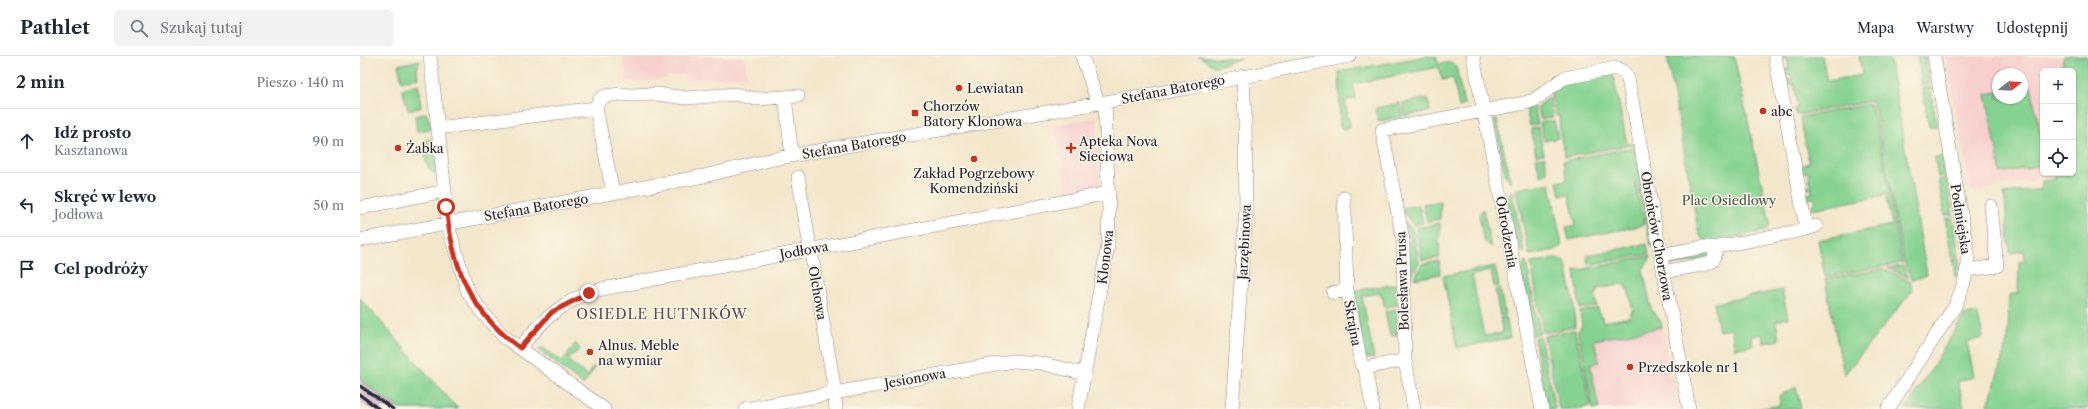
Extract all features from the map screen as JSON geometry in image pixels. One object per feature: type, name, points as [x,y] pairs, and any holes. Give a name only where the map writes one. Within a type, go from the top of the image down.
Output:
[{"type":"street","points":[[430,56],[448,223],[468,292],[495,328],[604,409]]},
{"type":"street","name":"Klonowa","points":[[1078,409],[1107,256],[1109,193],[1102,103],[1082,56]]},
{"type":"street","name":"Stefana Batorego","points":[[360,240],[704,176],[792,156],[1188,88],[1243,76],[1304,60],[1349,56]]},
{"type":"street","name":"Odrodzenia","points":[[1473,56],[1542,409]]},
{"type":"street","points":[[1660,255],[1704,247],[1718,248],[1799,231],[1811,227],[1775,56]]},
{"type":"street","name":"Podmiejska","points":[[1888,409],[1955,306],[1968,270],[1968,255],[1934,56]]},
{"type":"street","name":"Obrońców Chorzowa","points":[[1483,110],[1534,100],[1564,78],[1616,68],[1624,72],[1628,79],[1689,409]]},
{"type":"street","name":"Jarzębinowa","points":[[1232,409],[1246,210],[1243,76]]},
{"type":"street","points":[[613,193],[596,108],[599,100],[605,96],[620,94],[630,96],[657,94],[686,98],[736,94],[755,99],[791,96],[792,156]]},
{"type":"street","points":[[438,128],[596,108]]},
{"type":"street","name":"Bolesława Prusa","points":[[1414,409],[1405,360],[1403,240],[1382,130],[1483,110]]},
{"type":"street","name":"Olchowa","points":[[798,177],[811,248],[836,409]]},
{"type":"street","points":[[360,208],[445,191]]},
{"type":"street","name":"Jodłowa","points":[[520,348],[552,312],[595,290],[811,248],[1109,193]]},
{"type":"street","points":[[1344,198],[1347,290]]},
{"type":"street","points":[[1968,270],[1997,266],[1992,206]]},
{"type":"street","points":[[1663,272],[1707,264],[1713,261],[1718,248]]},
{"type":"street","name":"Skrajna","points":[[1334,293],[1347,290],[1361,364],[1365,368],[1373,409]]},
{"type":"street","points":[[1365,368],[1405,360]]},
{"type":"street","name":"Jesionowa","points":[[745,409],[1012,361],[1040,362],[1085,374]]},
{"type":"shaded area","points":[[623,56],[744,56],[748,77],[685,80],[685,75],[667,76],[667,79],[627,82]]},
{"type":"shaded area","points":[[1945,56],[2064,56],[2062,68],[2040,68],[2040,176],[2036,180],[1971,191]]},
{"type":"shaded area","points":[[1097,117],[1100,182],[1095,190],[1067,195],[1055,125]]},
{"type":"shaded area","name":"Przedszkole nr 1","points":[[1662,327],[1671,379],[1675,379],[1680,409],[1599,409],[1590,364],[1599,362],[1594,340]]},
{"type":"shaded area","points":[[360,364],[423,409],[370,409],[360,402]]},
{"type":"green space","points":[[1199,56],[1203,57],[1242,58],[1215,67]]},
{"type":"green space","points":[[1427,56],[1437,57],[1438,64],[1451,62],[1456,66],[1464,105],[1459,107],[1453,78],[1442,80],[1439,67],[1353,84],[1356,98],[1345,101],[1350,127],[1343,129],[1340,127],[1339,72]]},
{"type":"green space","name":"Plac Osiedlowy","points":[[1667,56],[1734,56],[1770,223],[1766,231],[1707,242],[1699,235]]},
{"type":"green space","points":[[1779,56],[1822,56],[1827,81],[1862,75],[1859,56],[1889,56],[1927,275],[1912,280],[1904,262],[1873,101],[1796,115],[1795,108],[1798,107],[1794,84],[1786,85],[1786,80],[1793,79],[1792,75],[1784,76],[1783,70],[1789,69],[1787,58],[1779,60]]},
{"type":"green space","points":[[1917,56],[1925,56],[1929,84],[1922,85]]},
{"type":"green space","points":[[2064,56],[2088,56],[2088,409],[1987,409],[2008,339],[2009,295],[2018,293],[2019,262],[2025,261],[2024,251],[2010,253],[2004,194],[2041,189],[2042,181],[2056,179],[2054,176],[2076,176],[2076,68],[2062,68]]},
{"type":"green space","points":[[420,60],[417,69],[418,78],[402,81],[398,65]]},
{"type":"green space","points":[[1613,74],[1627,144],[1635,144],[1565,157],[1560,133],[1559,116],[1556,116],[1551,94],[1565,83]]},
{"type":"green space","points":[[418,84],[421,108],[408,110],[402,89]]},
{"type":"green space","points":[[2031,86],[2040,133],[2040,166],[2001,173],[1986,94],[1992,93],[1992,104],[2028,104],[2028,87]]},
{"type":"green space","points":[[1930,87],[1937,126],[1929,127],[1922,88]]},
{"type":"green space","points":[[1549,97],[1553,117],[1541,120],[1537,107]]},
{"type":"green space","points":[[1428,98],[1430,111],[1405,116],[1403,103]]},
{"type":"green space","points":[[1400,103],[1403,117],[1378,121],[1376,108]]},
{"type":"green space","points":[[1871,104],[1890,194],[1813,209],[1811,206],[1816,201],[1813,198],[1808,199],[1807,194],[1812,193],[1812,188],[1807,189],[1807,186],[1811,185],[1808,172],[1801,173],[1800,166],[1809,163],[1800,117]]},
{"type":"green space","points":[[1534,107],[1538,124],[1530,126],[1526,109]]},
{"type":"green space","points":[[426,113],[432,129],[417,131],[415,116]]},
{"type":"green space","points":[[1494,119],[1497,119],[1511,183],[1505,175]]},
{"type":"green space","points":[[1554,120],[1558,138],[1544,141],[1540,123]]},
{"type":"green space","points":[[1538,127],[1544,154],[1536,155],[1531,129]]},
{"type":"green space","points":[[433,139],[437,174],[433,173],[428,166],[423,144],[426,140]]},
{"type":"green space","points":[[1635,147],[1653,239],[1651,246],[1637,181],[1635,182],[1644,225],[1569,240],[1566,227],[1576,225],[1569,194],[1560,195],[1557,182],[1567,180],[1563,161]]},
{"type":"green space","points":[[1942,156],[1945,176],[1938,177],[1935,157]]},
{"type":"green space","points":[[1545,157],[1547,173],[1540,176],[1536,158]]},
{"type":"green space","points":[[1946,178],[1953,215],[1945,216],[1938,180]]},
{"type":"green space","points":[[1550,184],[1562,246],[1555,250],[1529,255],[1516,189]]},
{"type":"green space","points":[[1512,191],[1524,253],[1517,247],[1507,197]]},
{"type":"green space","points":[[1890,196],[1902,263],[1825,277],[1818,240],[1892,225],[1886,197]]},
{"type":"green space","points":[[1441,201],[1440,219],[1427,222],[1423,204]]},
{"type":"green space","points":[[1419,205],[1423,223],[1413,225],[1401,208]]},
{"type":"green space","points":[[1483,209],[1491,247],[1484,241],[1479,215]]},
{"type":"green space","points":[[1953,218],[1959,255],[1952,257],[1945,219]]},
{"type":"green space","points":[[1405,222],[1413,230],[1419,263],[1409,279],[1407,241],[1411,241],[1411,237],[1407,237]]},
{"type":"green space","points":[[1440,223],[1439,258],[1422,260],[1416,228]]},
{"type":"green space","points":[[1647,244],[1649,254],[1588,265],[1587,255]]},
{"type":"green space","points":[[1706,250],[1709,254],[1709,259],[1672,265],[1671,258]]},
{"type":"green space","points":[[1650,256],[1650,259],[1643,269],[1652,311],[1661,321],[1662,327],[1594,340],[1599,362],[1590,364],[1599,409],[1593,409],[1578,331],[1582,326],[1580,312],[1598,308],[1603,322],[1631,317],[1631,312],[1633,311],[1628,289],[1626,289],[1625,284],[1597,289],[1597,294],[1595,295],[1597,306],[1580,309],[1575,271]]},
{"type":"green space","points":[[1555,258],[1563,260],[1566,265],[1574,304],[1575,327],[1543,333],[1531,263]]},
{"type":"green space","points":[[1959,258],[1960,266],[1955,277],[1953,259]]},
{"type":"green space","points":[[1439,261],[1440,274],[1414,279],[1422,264]]},
{"type":"green space","points":[[1526,262],[1540,333],[1533,335],[1520,269]]},
{"type":"green space","points":[[1495,266],[1499,286],[1494,287],[1491,271],[1472,275],[1484,336],[1503,333],[1500,318],[1506,317],[1510,338],[1457,348],[1443,276]]},
{"type":"green space","points":[[1903,266],[1908,277],[1888,268]]},
{"type":"green space","points":[[1884,269],[1909,280],[1913,290],[1844,375],[1825,279]]},
{"type":"green space","points":[[1396,284],[1397,305],[1385,307],[1381,293],[1362,296],[1374,358],[1365,358],[1352,291]]},
{"type":"green space","points":[[1500,289],[1505,315],[1500,316],[1495,290]]},
{"type":"green space","points":[[1782,290],[1788,318],[1776,321],[1779,340],[1763,343],[1762,334],[1751,336],[1753,345],[1735,349],[1731,329],[1719,331],[1714,303]]},
{"type":"green space","points":[[360,298],[458,409],[400,409],[360,380]]},
{"type":"green space","points":[[1396,309],[1397,335],[1390,336],[1385,311]]},
{"type":"green space","points":[[1965,314],[1978,314],[1983,338],[1967,342],[1974,377],[1958,381],[1964,409],[1906,409]]},
{"type":"green space","points":[[1575,330],[1591,406],[1574,409],[1559,409],[1544,336]]},
{"type":"green space","points":[[1540,336],[1555,409],[1548,409],[1534,338]]},
{"type":"green space","points":[[576,343],[580,350],[568,358],[570,361],[586,376],[594,366],[595,368],[583,385],[539,350],[542,347],[562,361]]},
{"type":"green space","points":[[1796,387],[1801,409],[1758,409],[1780,405],[1779,396]]},
{"type":"railway","points":[[360,386],[393,409]]},
{"type":"railway","points":[[360,395],[379,409]]},
{"type":"place","name":"Lewiatan","points":[[959,88]]},
{"type":"place","name":"abc","points":[[1763,111]]},
{"type":"place","name":"Chorzów Batory Klonowa","points":[[915,113]]},
{"type":"place","name":"Żabka","points":[[398,148]]},
{"type":"place","name":"Apteka Nova Sieciowa","points":[[1071,148]]},
{"type":"place","name":"Zakład Pogrzebowy Komendziński","points":[[974,159]]},
{"type":"place","name":"Alnus. Meble na wymiar","points":[[590,352]]},
{"type":"place","name":"Przedszkole nr 1","points":[[1630,367]]},
{"type":"district","name":"OSIEDLE HUTNIKÓW","points":[[662,314]]},
{"type":"route","points":[[446,207],[448,229],[468,292],[502,336],[520,348],[552,312],[561,306],[589,293]]}]
